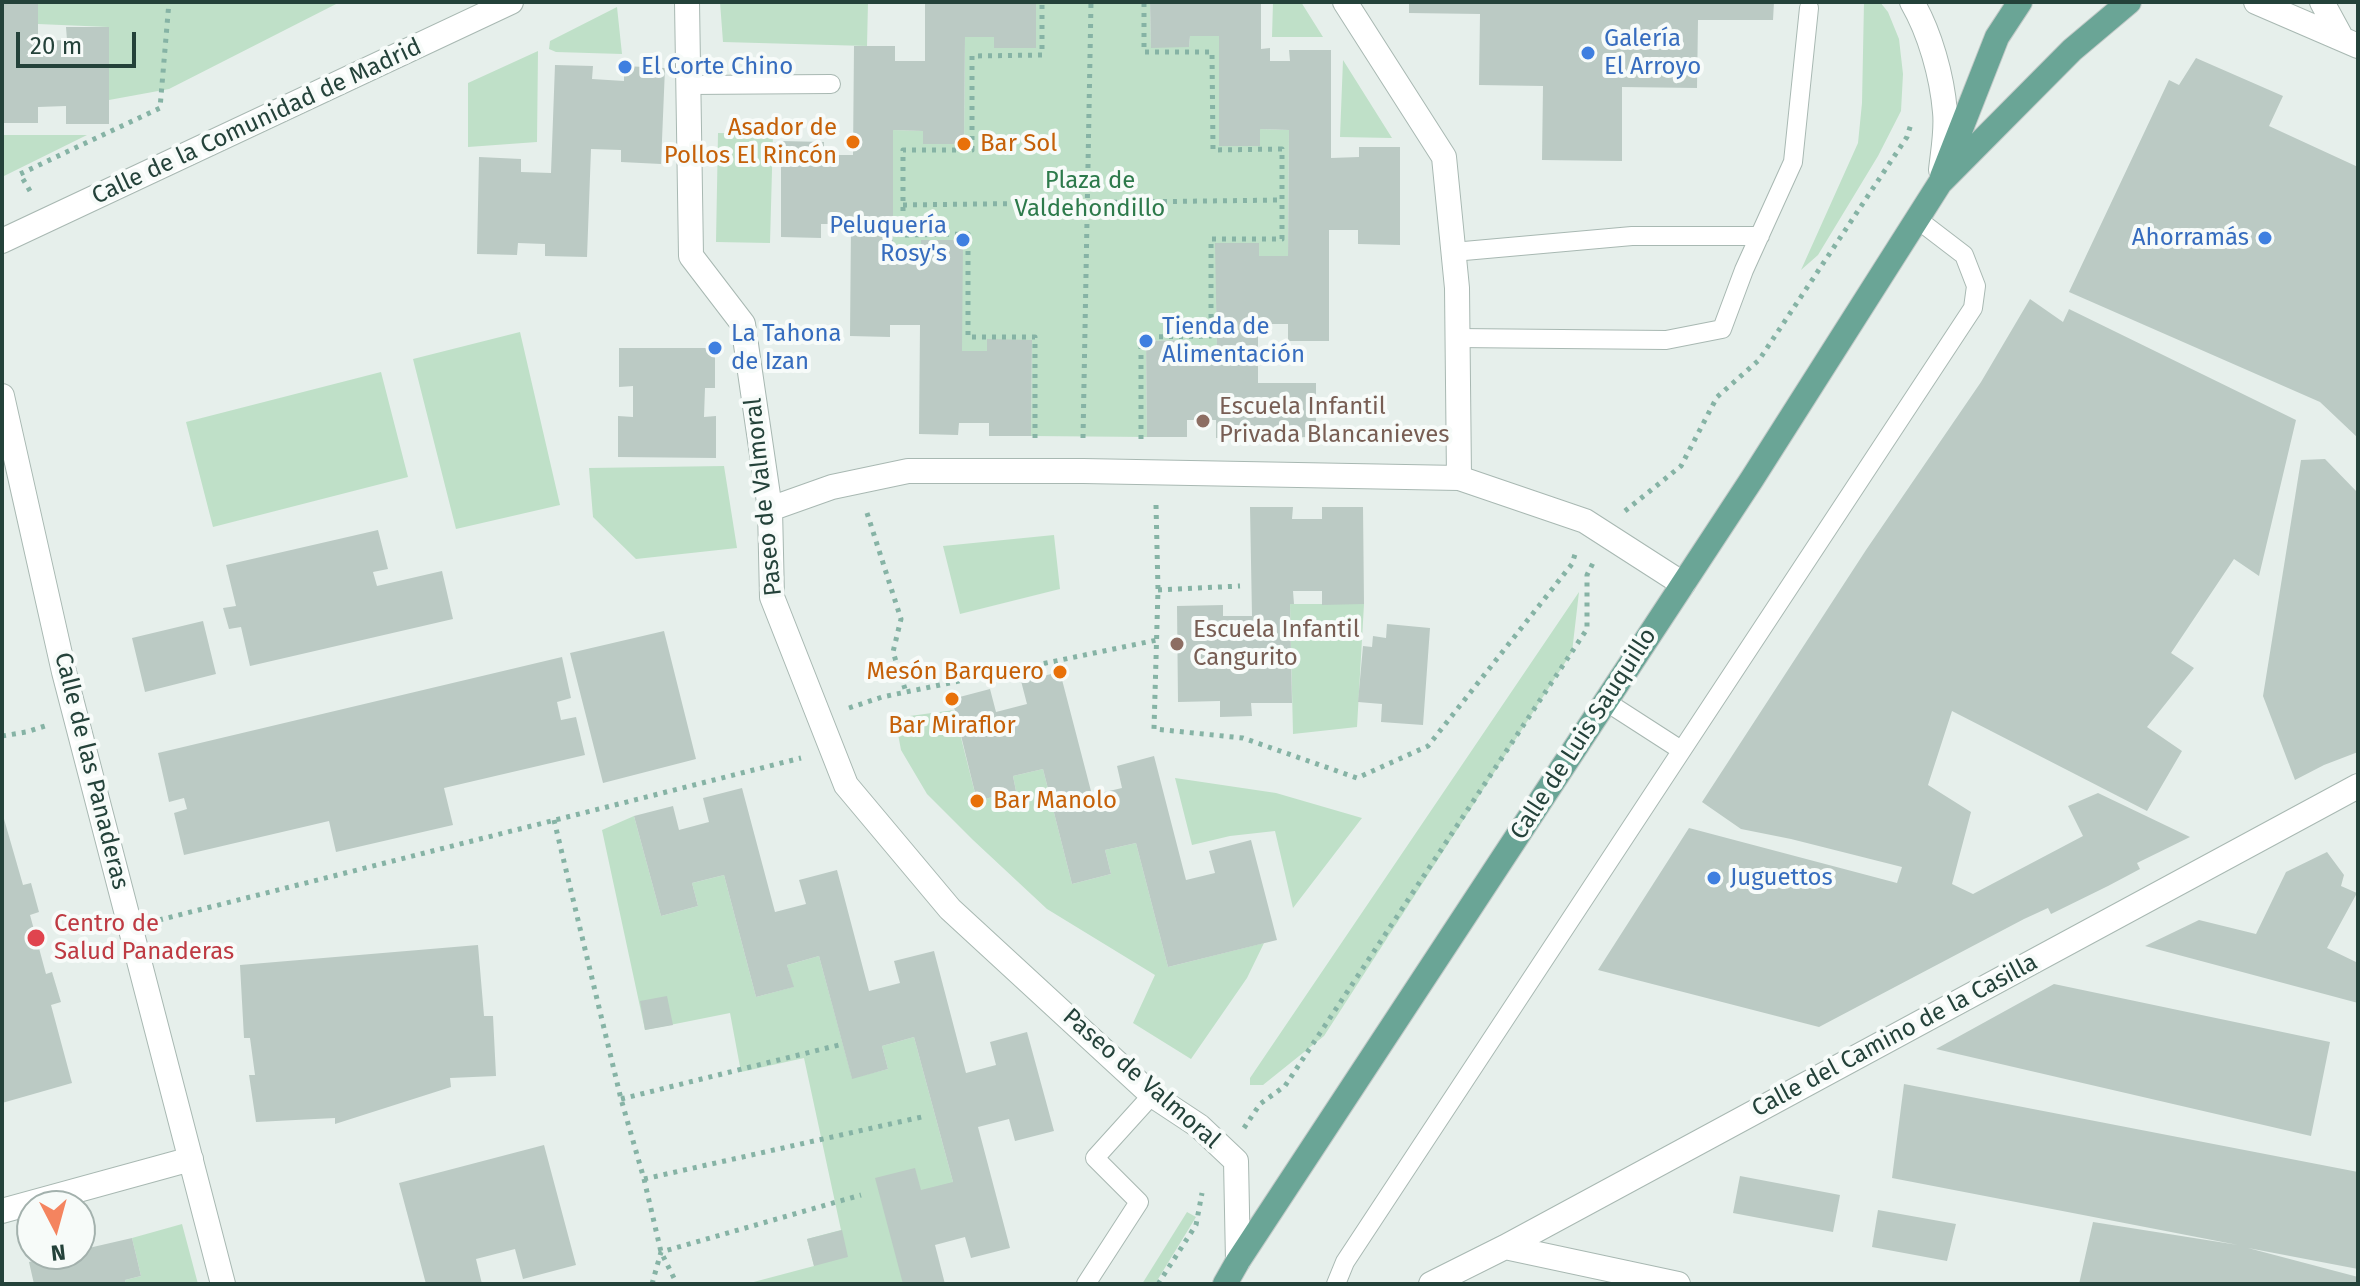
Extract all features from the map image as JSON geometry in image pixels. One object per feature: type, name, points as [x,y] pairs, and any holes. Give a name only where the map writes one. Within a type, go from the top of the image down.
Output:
[{"type":"main road","name":"Calle de Luis Sauquillo","points":[[1225,1284],[1683,584],[1940,183],[1997,37],[2020,2]]},
{"type":"main road","name":"Calle de Luis Sauquillo","points":[[1940,183],[2072,50],[2129,2]]},
{"type":"street","name":"Calle de la Comunidad de Madrid","points":[[2,241],[511,2]]},
{"type":"street","name":"Paseo de Valmoral","points":[[687,2],[691,256],[743,324],[770,509],[772,597],[846,785],[950,909],[1152,1095],[1199,1126],[1236,1161],[1238,1261]]},
{"type":"street","points":[[1345,2],[1444,157],[1457,288],[1459,478]]},
{"type":"street","points":[[1912,2],[1932,49],[1946,113],[1940,183]]},
{"type":"street","points":[[2256,2],[2349,41]]},
{"type":"street","points":[[2322,2],[2349,41]]},
{"type":"street","name":"Calle de las Panaderas","points":[[2,396],[64,672],[223,1284]]},
{"type":"street","points":[[770,509],[832,487],[908,471],[1459,478],[1585,521],[1683,584]]},
{"type":"street","name":"Calle del Camino de la Casilla","points":[[1431,1284],[1505,1247],[2358,786]]},
{"type":"street","points":[[2,1211],[191,1159]]},
{"type":"street","points":[[1505,1247],[1678,1284]]},
{"type":"lane","points":[[1457,338],[1666,340],[1722,329],[1793,162],[1809,8]]},
{"type":"lane","points":[[689,85],[831,84]]},
{"type":"lane","points":[[1336,1284],[1345,1262],[1973,308],[1976,286],[1964,255],[1917,219]]},
{"type":"lane","points":[[1453,252],[1632,236],[1760,236]]},
{"type":"lane","points":[[1605,701],[1681,750]]},
{"type":"lane","points":[[1086,1284],[1139,1202],[1095,1158],[1152,1095]]},
{"type":"path","points":[[46,220],[20,174],[160,108],[169,2]]},
{"type":"path","points":[[1035,443],[1035,337],[968,337],[968,234],[903,235],[903,150],[972,150],[972,56],[1042,55],[1042,2]]},
{"type":"path","points":[[1083,471],[1091,2]]},
{"type":"path","points":[[1141,443],[1141,337],[1211,336],[1211,239],[1282,239],[1282,149],[1213,150],[1212,52],[1144,52],[1144,2]]},
{"type":"path","points":[[1158,1284],[1196,1225],[1203,1187],[1260,1104],[1285,1086],[1587,629],[1587,575],[1621,514],[1681,466],[1717,397],[1759,360],[1907,137],[1911,122]]},
{"type":"path","points":[[903,205],[1282,200]]},
{"type":"path","points":[[1155,472],[1158,590],[1154,729],[1243,738],[1357,778],[1428,746],[1572,564],[1585,521]]},
{"type":"path","points":[[857,481],[901,619],[893,652],[906,692]]},
{"type":"path","points":[[1158,590],[1240,586]]},
{"type":"path","points":[[820,717],[882,697],[1157,640]]},
{"type":"path","points":[[2,736],[76,717]]},
{"type":"path","points":[[131,927],[832,750]]},
{"type":"path","points":[[554,820],[661,1252],[677,1284]]},
{"type":"path","points":[[621,1099],[843,1044]]},
{"type":"path","points":[[644,1179],[926,1116]]},
{"type":"path","points":[[661,1252],[861,1195]]},
{"type":"path","points":[[652,1284],[661,1252]]},
{"type":"green space","points":[[38,2],[340,2],[169,89],[109,100],[108,27],[38,24]]},
{"type":"green space","points":[[720,2],[868,2],[867,46],[723,42]]},
{"type":"green space","name":"Plaza de Valdehondillo","points":[[1036,2],[1150,2],[1151,47],[1189,47],[1190,36],[1219,36],[1219,146],[1260,146],[1260,129],[1289,130],[1288,256],[1259,256],[1259,243],[1216,243],[1217,352],[1188,352],[1188,340],[1146,341],[1147,437],[1031,436],[1032,340],[987,351],[962,351],[921,241],[921,254],[893,254],[893,130],[923,131],[923,144],[964,144],[965,37],[994,37],[995,48],[1036,48]]},
{"type":"green space","points":[[1273,2],[1301,2],[1323,37],[1272,37]]},
{"type":"green space","points":[[1864,2],[1880,2],[1888,12],[1899,39],[1903,74],[1901,111],[1878,156],[1818,255],[1801,270],[1858,143]]},
{"type":"green space","points":[[617,7],[622,54],[556,52],[549,49],[550,41]]},
{"type":"green space","points":[[538,51],[537,142],[468,147],[468,83]]},
{"type":"green space","points":[[1343,60],[1392,138],[1340,137]]},
{"type":"green space","points":[[718,133],[773,134],[770,243],[716,242]]},
{"type":"green space","points":[[2,135],[87,135],[2,177]]},
{"type":"green space","points":[[520,332],[560,505],[456,529],[413,359]]},
{"type":"green space","points":[[381,372],[408,477],[213,527],[186,422]]},
{"type":"green space","points":[[724,466],[737,548],[636,559],[593,517],[589,468]]},
{"type":"green space","points":[[1054,535],[1060,589],[960,614],[943,546]]},
{"type":"green space","points":[[1579,592],[1572,652],[1324,1036],[1263,1085],[1250,1085],[1250,1078]]},
{"type":"green space","points":[[1290,604],[1364,604],[1357,727],[1293,734]]},
{"type":"green space","points":[[954,710],[977,801],[1016,791],[1013,776],[1043,769],[1072,884],[1111,874],[1105,850],[1136,843],[1168,967],[1264,943],[1247,978],[1191,1059],[1133,1023],[1155,975],[1047,909],[927,794],[901,750],[895,718]]},
{"type":"green space","points":[[1175,778],[1276,793],[1362,818],[1293,908],[1275,831],[1230,836],[1192,845]]},
{"type":"green space","points":[[634,816],[661,916],[698,906],[692,883],[724,875],[756,997],[793,987],[787,965],[819,956],[852,1078],[888,1069],[882,1046],[914,1037],[953,1182],[903,1284],[746,1284],[814,1266],[807,1239],[841,1230],[804,1058],[741,1072],[730,1013],[645,1030],[602,830]]},
{"type":"green space","points":[[1187,1212],[1196,1217],[1155,1284],[1142,1284]]},
{"type":"green space","points":[[182,1224],[198,1284],[126,1284],[125,1280],[141,1276],[132,1238]]},
{"type":"building","points":[[2,2],[38,2],[38,41],[67,40],[66,27],[109,27],[109,124],[66,124],[66,106],[38,107],[38,123],[2,123]]},
{"type":"building","points":[[925,2],[1036,2],[1036,48],[994,48],[994,37],[965,37],[964,144],[923,144],[923,131],[893,130],[893,254],[921,254],[921,240],[963,240],[962,351],[987,351],[987,339],[1032,340],[1031,436],[989,436],[989,423],[959,423],[958,435],[919,434],[920,325],[890,325],[890,337],[850,336],[851,224],[821,224],[821,238],[781,237],[781,141],[824,142],[824,155],[853,155],[854,46],[895,46],[895,61],[925,61]]},
{"type":"building","points":[[1150,2],[1261,2],[1261,49],[1270,48],[1270,61],[1290,61],[1289,50],[1331,50],[1331,158],[1359,157],[1359,147],[1400,147],[1400,245],[1358,244],[1358,230],[1329,230],[1329,341],[1288,341],[1288,324],[1258,324],[1258,383],[1316,383],[1316,437],[1216,438],[1216,420],[1187,420],[1187,437],[1147,437],[1146,341],[1188,340],[1188,352],[1217,352],[1215,243],[1259,243],[1259,256],[1288,256],[1289,130],[1260,129],[1260,146],[1219,146],[1219,36],[1190,36],[1189,47],[1151,48]]},
{"type":"building","name":"Galería El Arroyo","points":[[1409,2],[1774,2],[1773,20],[1698,20],[1697,88],[1622,87],[1622,161],[1542,160],[1543,86],[1479,85],[1480,14],[1409,13]]},
{"type":"building","points":[[2196,58],[2283,96],[2269,126],[2358,167],[2358,438],[2320,402],[2069,292],[2169,80],[2179,85]]},
{"type":"building","points":[[555,65],[593,66],[592,79],[624,81],[624,66],[665,68],[661,164],[621,162],[621,150],[591,149],[587,257],[545,256],[545,244],[518,243],[517,255],[477,254],[479,157],[521,159],[521,172],[551,173]]},
{"type":"building","points":[[2030,299],[2063,322],[2069,309],[2296,420],[2259,576],[2234,559],[2171,653],[2194,668],[2147,727],[2182,751],[2147,811],[1952,711],[1928,785],[1971,812],[1952,884],[1973,894],[2083,836],[2068,806],[2098,793],[2190,837],[2137,863],[2140,869],[2108,886],[2051,914],[2048,908],[2024,919],[1819,1027],[1598,970],[1689,828],[1897,883],[1902,867],[1741,829],[1702,802],[1866,550],[1981,382]]},
{"type":"building","points":[[619,348],[715,348],[715,388],[705,388],[704,417],[716,416],[716,458],[618,457],[618,416],[633,417],[633,386],[619,387]]},
{"type":"building","points":[[2325,459],[2358,493],[2358,752],[2295,780],[2263,696],[2301,460]]},
{"type":"building","points":[[1250,507],[1293,507],[1292,519],[1322,519],[1322,507],[1363,507],[1364,604],[1322,605],[1322,591],[1293,591],[1294,604],[1290,604],[1292,703],[1251,703],[1252,716],[1220,717],[1220,701],[1178,702],[1177,606],[1223,605],[1223,616],[1252,616]]},
{"type":"building","points":[[378,530],[388,569],[373,572],[377,586],[442,571],[453,619],[250,666],[241,627],[229,629],[223,608],[236,606],[226,565]]},
{"type":"building","points":[[203,621],[216,674],[145,692],[132,638]]},
{"type":"building","points":[[1387,624],[1430,628],[1423,725],[1381,722],[1382,704],[1358,702],[1363,646],[1372,647],[1373,636],[1386,638]]},
{"type":"building","points":[[664,631],[696,759],[603,783],[570,653]]},
{"type":"building","points":[[562,657],[571,698],[557,702],[561,720],[576,717],[585,755],[444,788],[453,825],[336,852],[329,821],[184,855],[174,813],[187,809],[184,798],[169,802],[158,753]]},
{"type":"building","points":[[1060,672],[1092,795],[1122,788],[1117,766],[1154,756],[1186,880],[1215,873],[1209,851],[1251,840],[1277,940],[1168,967],[1136,843],[1105,850],[1111,874],[1072,884],[1043,769],[1013,776],[1016,791],[977,801],[952,699],[990,689],[996,712],[1027,704],[1021,681]]},
{"type":"building","points":[[742,788],[775,912],[806,904],[799,880],[837,870],[869,991],[900,983],[894,961],[934,951],[966,1073],[996,1065],[990,1042],[1027,1032],[1054,1131],[1015,1141],[1009,1119],[978,1127],[1010,1248],[971,1258],[965,1237],[935,1245],[945,1284],[903,1284],[875,1178],[915,1168],[921,1190],[953,1182],[914,1037],[882,1046],[888,1069],[852,1079],[819,956],[787,965],[794,987],[756,997],[724,875],[692,883],[698,906],[661,916],[634,816],[673,806],[679,830],[709,822],[703,798]]},
{"type":"building","points":[[2,812],[23,885],[31,883],[39,912],[30,915],[46,974],[52,972],[61,1002],[51,1005],[72,1083],[2,1103]]},
{"type":"building","points":[[2327,852],[2344,875],[2341,886],[2357,893],[2327,948],[2356,962],[2358,958],[2358,1003],[2145,946],[2199,920],[2256,934],[2286,872]]},
{"type":"building","points":[[478,945],[484,1016],[493,1016],[496,1076],[450,1078],[451,1087],[335,1124],[335,1118],[256,1122],[249,1075],[255,1075],[250,1038],[244,1038],[240,965]]},
{"type":"building","points":[[2054,984],[2330,1042],[2311,1136],[1936,1049]]},
{"type":"building","points":[[667,996],[673,1025],[645,1030],[640,1001]]},
{"type":"building","points":[[1904,1084],[2358,1172],[2358,1269],[2248,1248],[2358,1277],[2358,1284],[2079,1284],[2093,1222],[2238,1245],[1892,1178]]},
{"type":"building","points":[[544,1145],[576,1265],[523,1279],[515,1249],[476,1259],[482,1284],[426,1284],[399,1183]]},
{"type":"building","points":[[1740,1176],[1840,1195],[1833,1232],[1733,1213]]},
{"type":"building","points":[[1878,1210],[1956,1224],[1947,1261],[1872,1247]]},
{"type":"building","points":[[842,1230],[848,1257],[814,1266],[807,1239]]},
{"type":"building","points":[[132,1238],[141,1276],[125,1280],[126,1284],[34,1284],[31,1270],[96,1270],[96,1246]]},
{"type":"place","name":"Galería El Arroyo","points":[[1588,53]]},
{"type":"place","name":"El Corte Chino","points":[[625,67]]},
{"type":"place","name":"Asador de Pollos El Rincón","points":[[853,142]]},
{"type":"place","name":"Bar Sol","points":[[964,144]]},
{"type":"place","name":"Ahorramás","points":[[2265,238]]},
{"type":"place","name":"Peluquería Rosy's","points":[[963,240]]},
{"type":"place","name":"Tienda de Alimentación","points":[[1146,341]]},
{"type":"place","name":"La Tahona de Izan","points":[[715,348]]},
{"type":"place","name":"Escuela Infantil Privada Blancanieves","points":[[1203,421]]},
{"type":"place","name":"Escuela Infantil Cangurito","points":[[1177,644]]},
{"type":"place","name":"Mesón Barquero","points":[[1060,672]]},
{"type":"place","name":"Bar Miraflor","points":[[952,699]]},
{"type":"place","name":"Bar Manolo","points":[[977,801]]},
{"type":"place","name":"Juguettos","points":[[1714,878]]},
{"type":"place","name":"Centro de Salud Panaderas","points":[[36,938]]}]
